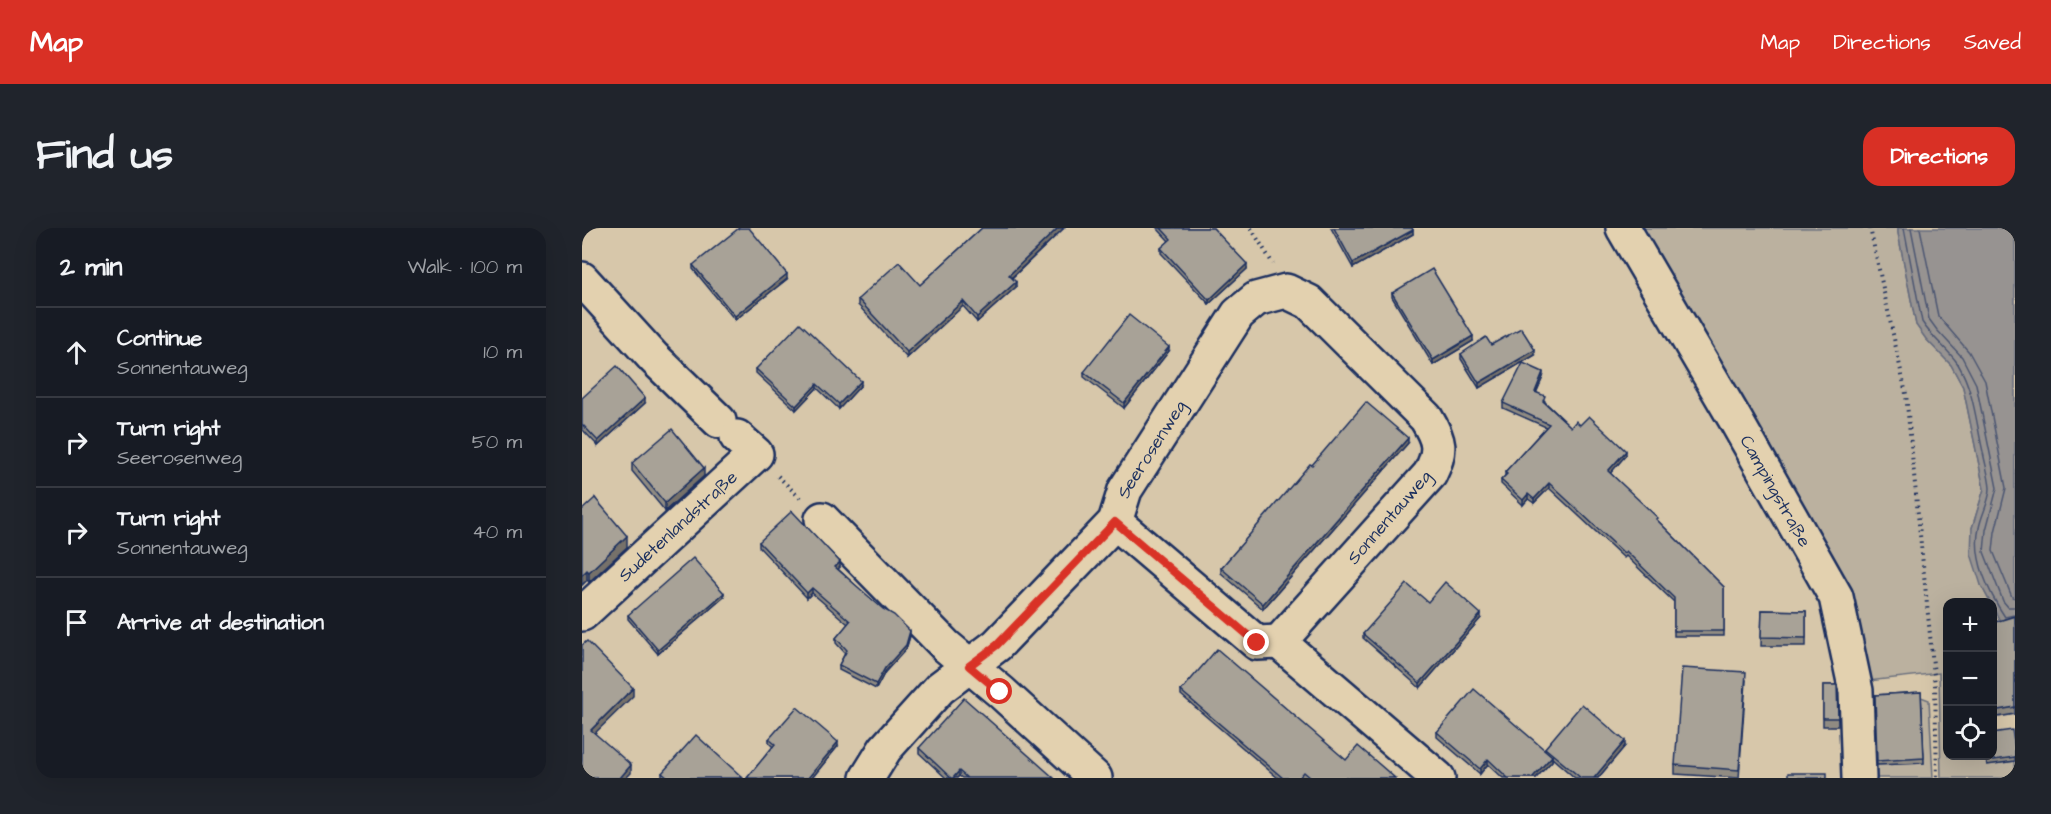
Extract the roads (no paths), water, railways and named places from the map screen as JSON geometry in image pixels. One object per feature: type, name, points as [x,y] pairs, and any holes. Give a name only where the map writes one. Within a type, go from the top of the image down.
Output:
[{"type":"street","name":"Campingstraße","points":[[1623,228],[1836,597],[1856,691],[1859,778]]},
{"type":"street","name":"Sudetenlandstraße","points":[[582,279],[654,358],[737,438],[582,614]]},
{"type":"street","name":"Seerosenweg","points":[[867,778],[885,749],[940,688],[997,645],[1115,522],[1125,490],[1238,314],[1256,299],[1286,291]]},
{"type":"street","name":"Sonnentauweg","points":[[1279,642],[1430,474],[1438,457],[1437,437],[1426,418],[1309,302],[1286,291]]},
{"type":"street","points":[[822,519],[946,645],[1095,778]]},
{"type":"street","points":[[1115,522],[1257,643],[1279,642],[1438,778]]},
{"type":"water","points":[[1898,228],[2015,228],[2015,620],[2002,625],[1997,615],[1997,598],[1988,598],[1971,554],[1972,528],[1984,489],[1963,387],[1951,365],[1916,325]]}]
